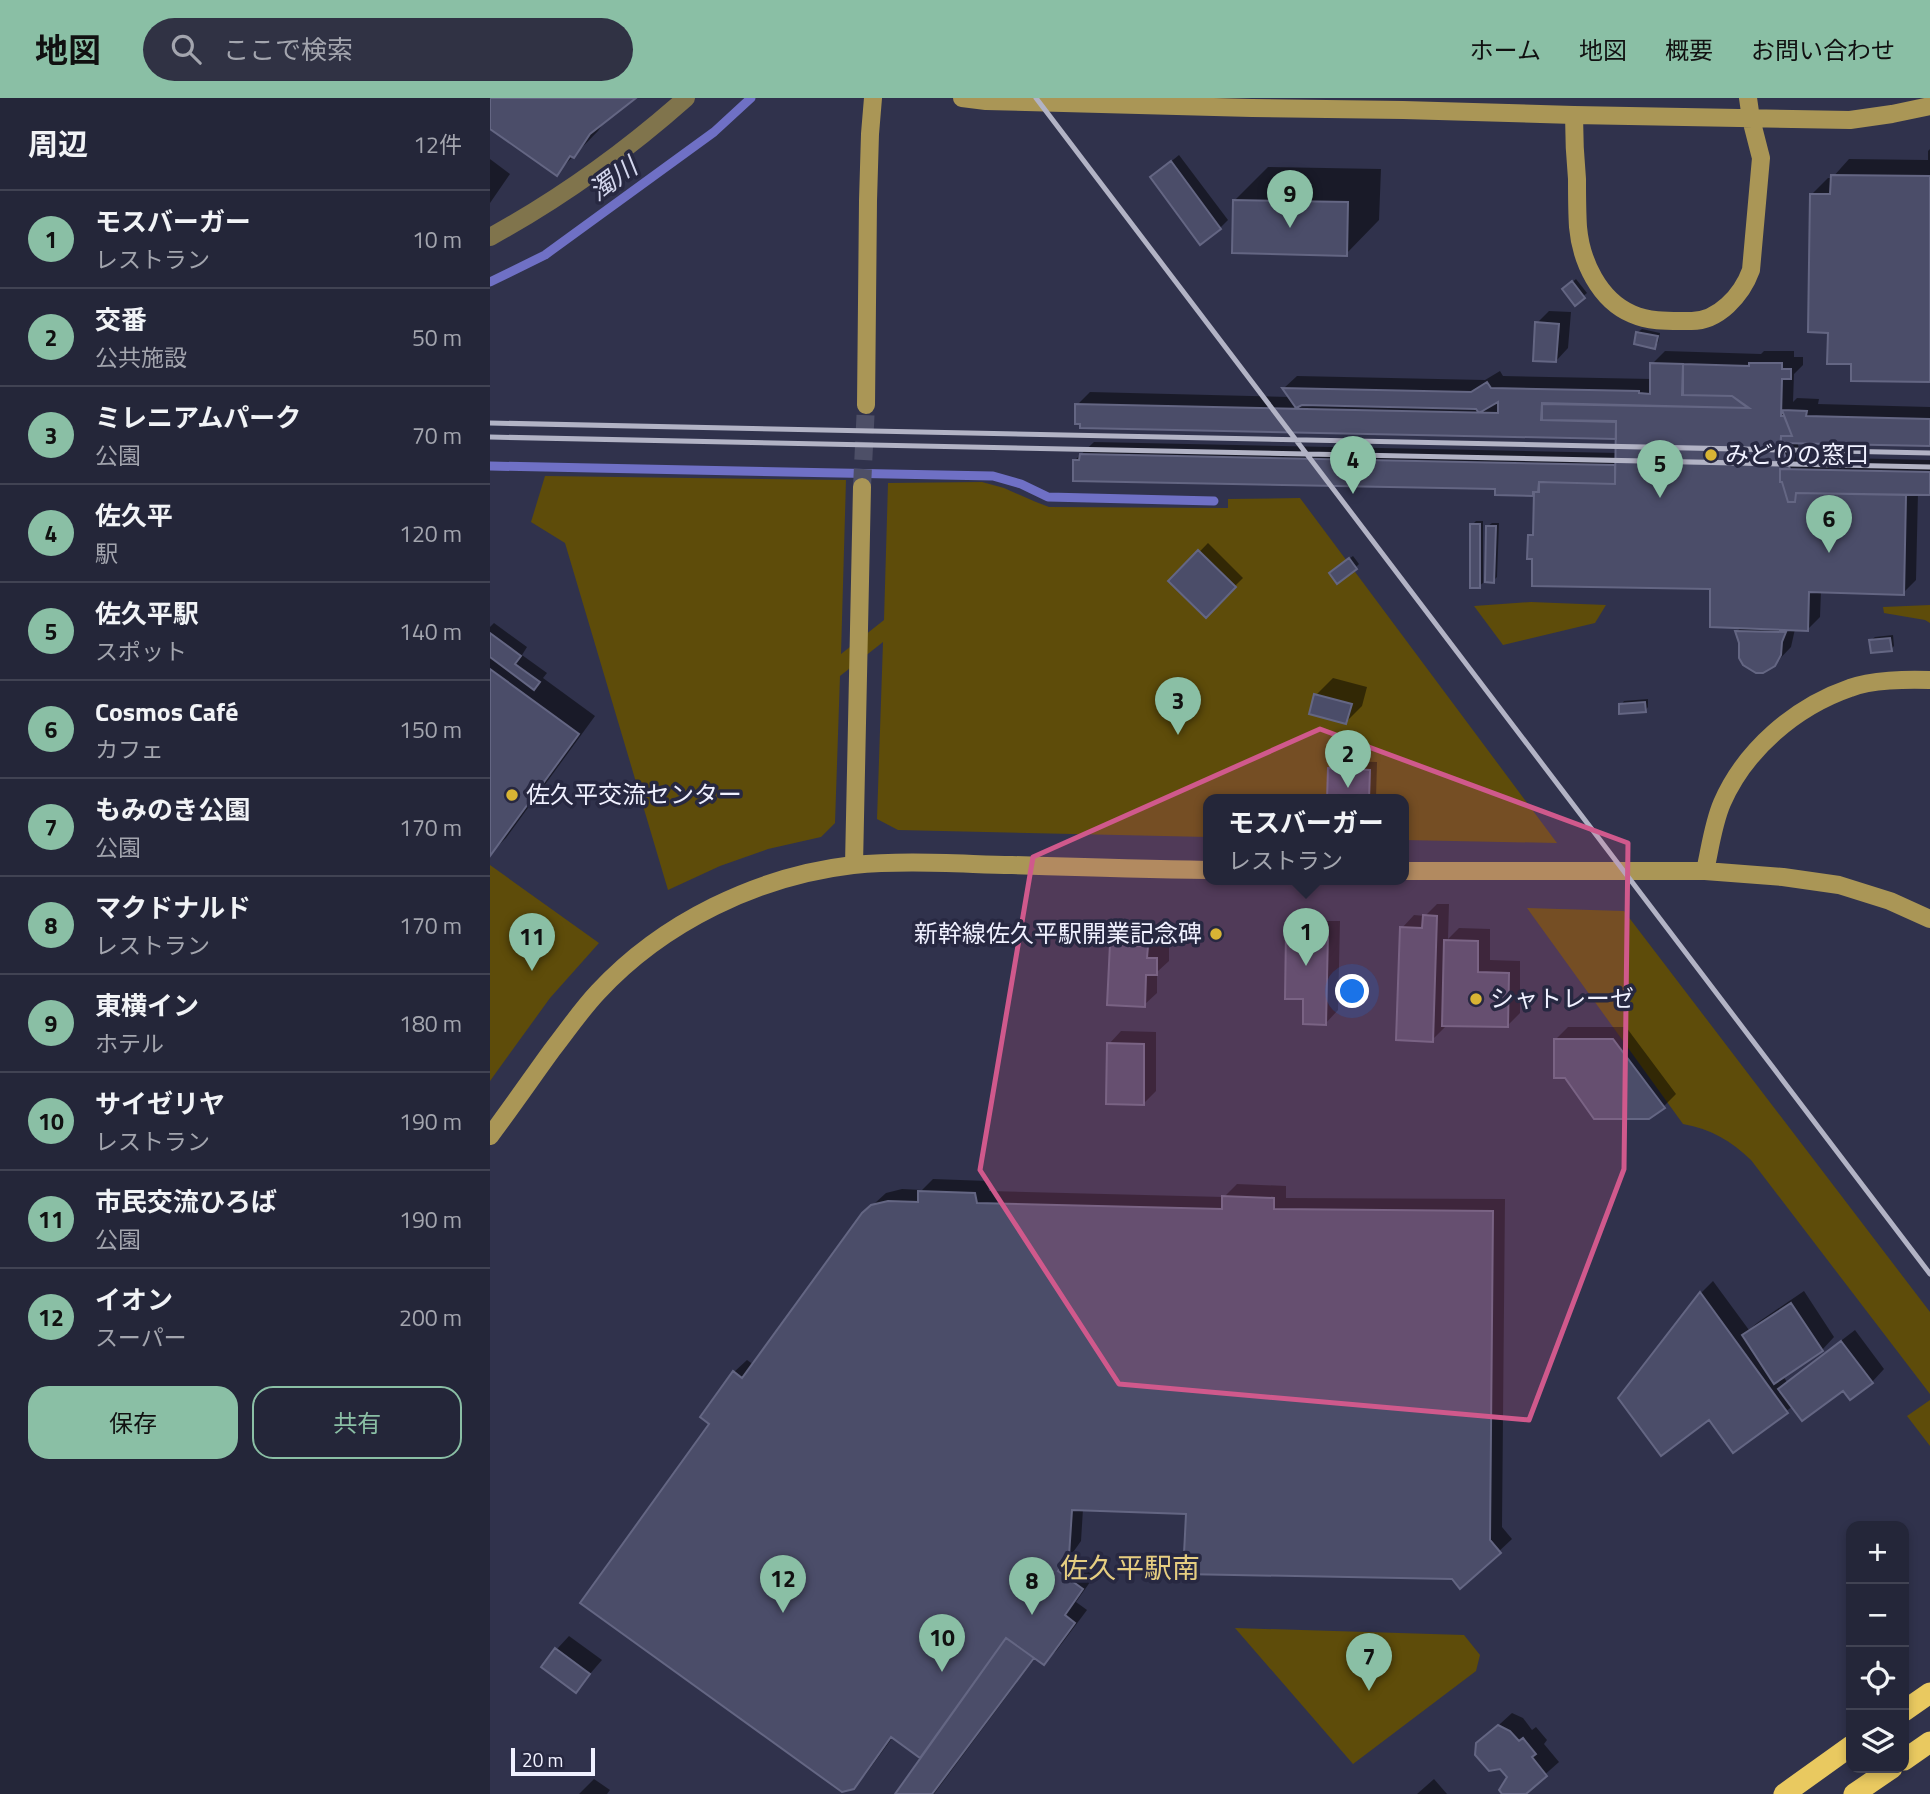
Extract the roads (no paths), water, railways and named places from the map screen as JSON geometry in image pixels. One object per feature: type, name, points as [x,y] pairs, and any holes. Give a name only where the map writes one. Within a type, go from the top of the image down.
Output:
[{"type":"highway","points":[[1905,1710],[1930,1693]]},
{"type":"highway","points":[[1909,1757],[1930,1742]]},
{"type":"highway","points":[[1784,1794],[1846,1750]]},
{"type":"highway","points":[[1854,1794],[1885,1773]]},
{"type":"street","points":[[490,237],[539,210],[593,173],[644,135],[687,98]]},
{"type":"street","points":[[866,405],[868,201],[873,98]]},
{"type":"street","points":[[962,98],[986,101],[1253,103],[1574,115],[1850,120],[1930,106]]},
{"type":"street","points":[[1574,115],[1580,239],[1591,272],[1615,305],[1632,314],[1653,320],[1697,322],[1716,315],[1727,306],[1746,285],[1751,270],[1761,158],[1748,98]]},
{"type":"street","points":[[854,865],[862,486]]},
{"type":"street","points":[[1705,871],[1721,805],[1733,781],[1748,759],[1780,727],[1817,703],[1852,687],[1893,681],[1930,680]]},
{"type":"street","points":[[490,1136],[580,1013],[607,983],[646,949],[705,910],[763,886],[809,873],[854,865],[917,863],[1203,870]]},
{"type":"street","points":[[1409,872],[1705,871],[1783,877],[1839,885],[1890,901],[1930,919]]},
{"type":"waterway","name":"濁川","points":[[490,282],[545,255],[714,132],[751,98]]},
{"type":"waterway","points":[[490,466],[993,476],[1021,484],[1048,497],[1214,501]]},
{"type":"tunnel","points":[[862,487],[866,405]]},
{"type":"railway","points":[[1036,98],[1930,1274]]},
{"type":"railway","points":[[490,423],[1930,453]]},
{"type":"railway","points":[[490,437],[1930,467]]},
{"type":"place","name":"東横イン","points":[[1290,228]]},
{"type":"place","name":"みどりの窓口","points":[[1711,455]]},
{"type":"place","name":"佐久平","points":[[1353,494]]},
{"type":"place","name":"佐久平駅","points":[[1660,498]]},
{"type":"place","name":"Cosmos Café","points":[[1829,553]]},
{"type":"place","name":"ミレニアムパーク","points":[[1178,735]]},
{"type":"place","name":"交番","points":[[1348,788]]},
{"type":"place","name":"佐久平交流センター","points":[[512,795]]},
{"type":"place","name":"新幹線佐久平駅開業記念碑","points":[[1216,934]]},
{"type":"place","name":"モスバーガー","points":[[1306,966]]},
{"type":"place","name":"市民交流ひろば","points":[[532,971]]},
{"type":"place","name":"シャトレーゼ","points":[[1476,999]]},
{"type":"place","name":"イオン","points":[[783,1613]]},
{"type":"place","name":"マクドナルド","points":[[1032,1615]]},
{"type":"place","name":"サイゼリヤ","points":[[942,1672]]},
{"type":"place","name":"もみのき公園","points":[[1369,1691]]},
{"type":"district","name":"佐久平駅南","points":[[1130,1568]]}]
